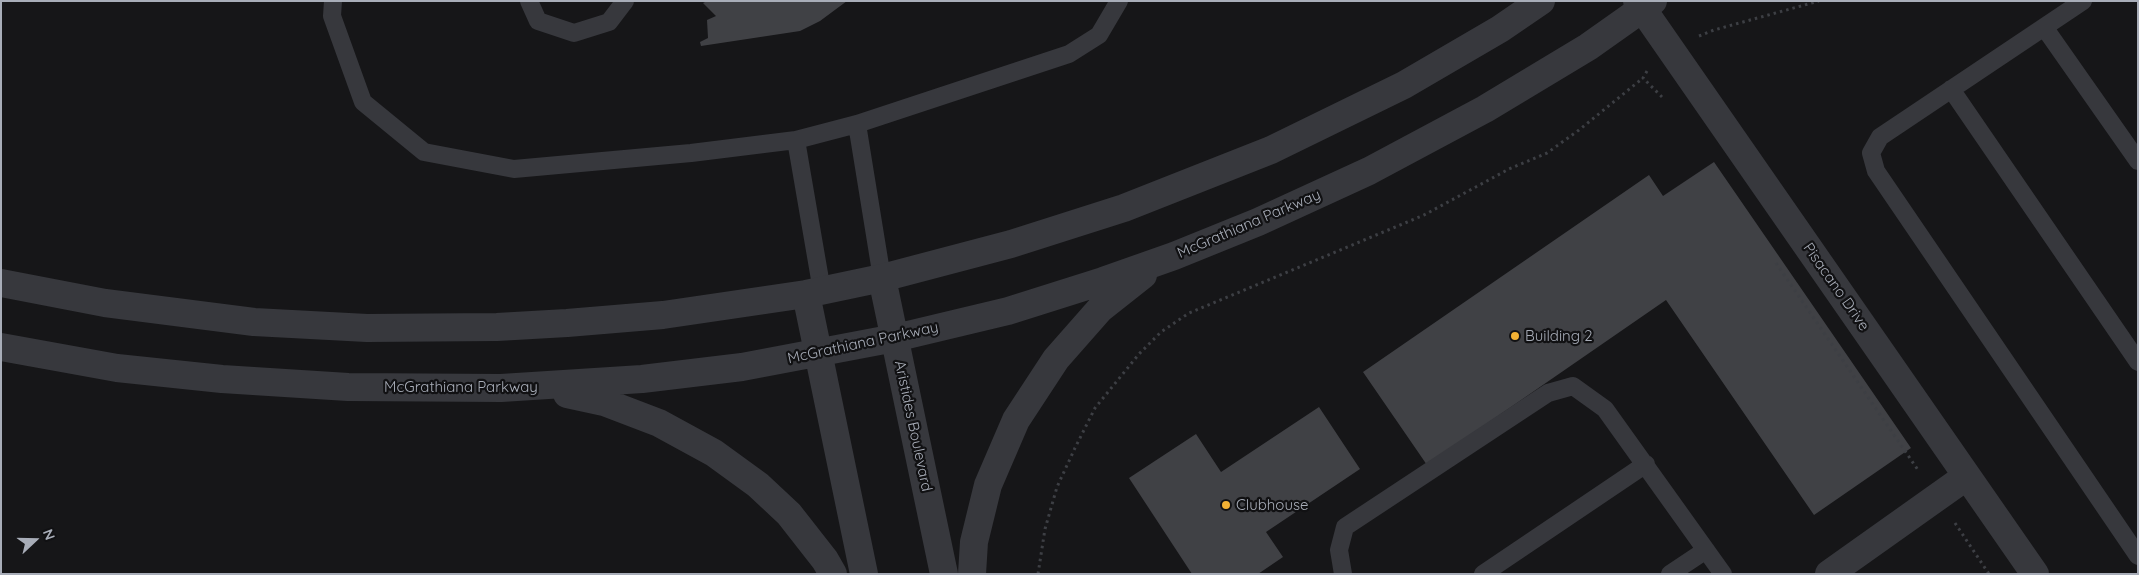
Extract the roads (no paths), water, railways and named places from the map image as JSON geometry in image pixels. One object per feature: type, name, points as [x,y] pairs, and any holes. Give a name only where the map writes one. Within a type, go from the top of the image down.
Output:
[{"type":"street","points":[[1,283],[105,303],[245,321],[367,328],[497,327],[567,323],[663,315],[814,292],[882,278],[1011,244],[1124,208],[1271,150],[1404,85],[1500,29],[1541,1]]},
{"type":"street","name":"McGrathiana Parkway","points":[[1,347],[117,368],[222,379],[348,387],[536,387],[642,379],[742,367],[819,354],[1008,311],[1174,256],[1258,222],[1377,167],[1485,109],[1588,47],[1644,4]]},
{"type":"street","name":"Pisacano Drive","points":[[1644,4],[2035,574]]},
{"type":"street","points":[[972,574],[974,542],[988,485],[1016,420],[1056,359],[1100,309],[1138,279],[1174,256]]},
{"type":"street","name":"Aristides Boulevard","points":[[882,278],[944,574]]},
{"type":"street","points":[[814,292],[819,354],[864,574]]},
{"type":"street","points":[[536,387],[604,402],[659,423],[714,453],[758,484],[789,514],[825,560],[833,574]]},
{"type":"street","points":[[1829,574],[1967,476]]},
{"type":"lane","points":[[333,1],[332,16],[363,102],[424,152],[514,169],[691,153],[796,140],[857,124],[1069,54],[1099,35],[1119,1]]},
{"type":"lane","points":[[529,1],[538,21],[574,33],[609,22],[625,1]]},
{"type":"lane","points":[[2083,1],[1880,137],[1870,153],[1876,171],[2138,556]]},
{"type":"lane","points":[[2044,27],[2138,161]]},
{"type":"lane","points":[[1951,89],[2138,362]]},
{"type":"lane","points":[[857,124],[882,278]]},
{"type":"lane","points":[[796,140],[814,292]]},
{"type":"lane","points":[[1343,574],[1338,550],[1345,527],[1548,393],[1572,386],[1605,409],[1723,574]]},
{"type":"lane","points":[[1483,574],[1646,464]]},
{"type":"lane","points":[[1670,574],[1706,550]]},
{"type":"place","name":"Building 2","points":[[1515,336]]},
{"type":"place","name":"Clubhouse","points":[[1226,505]]}]
